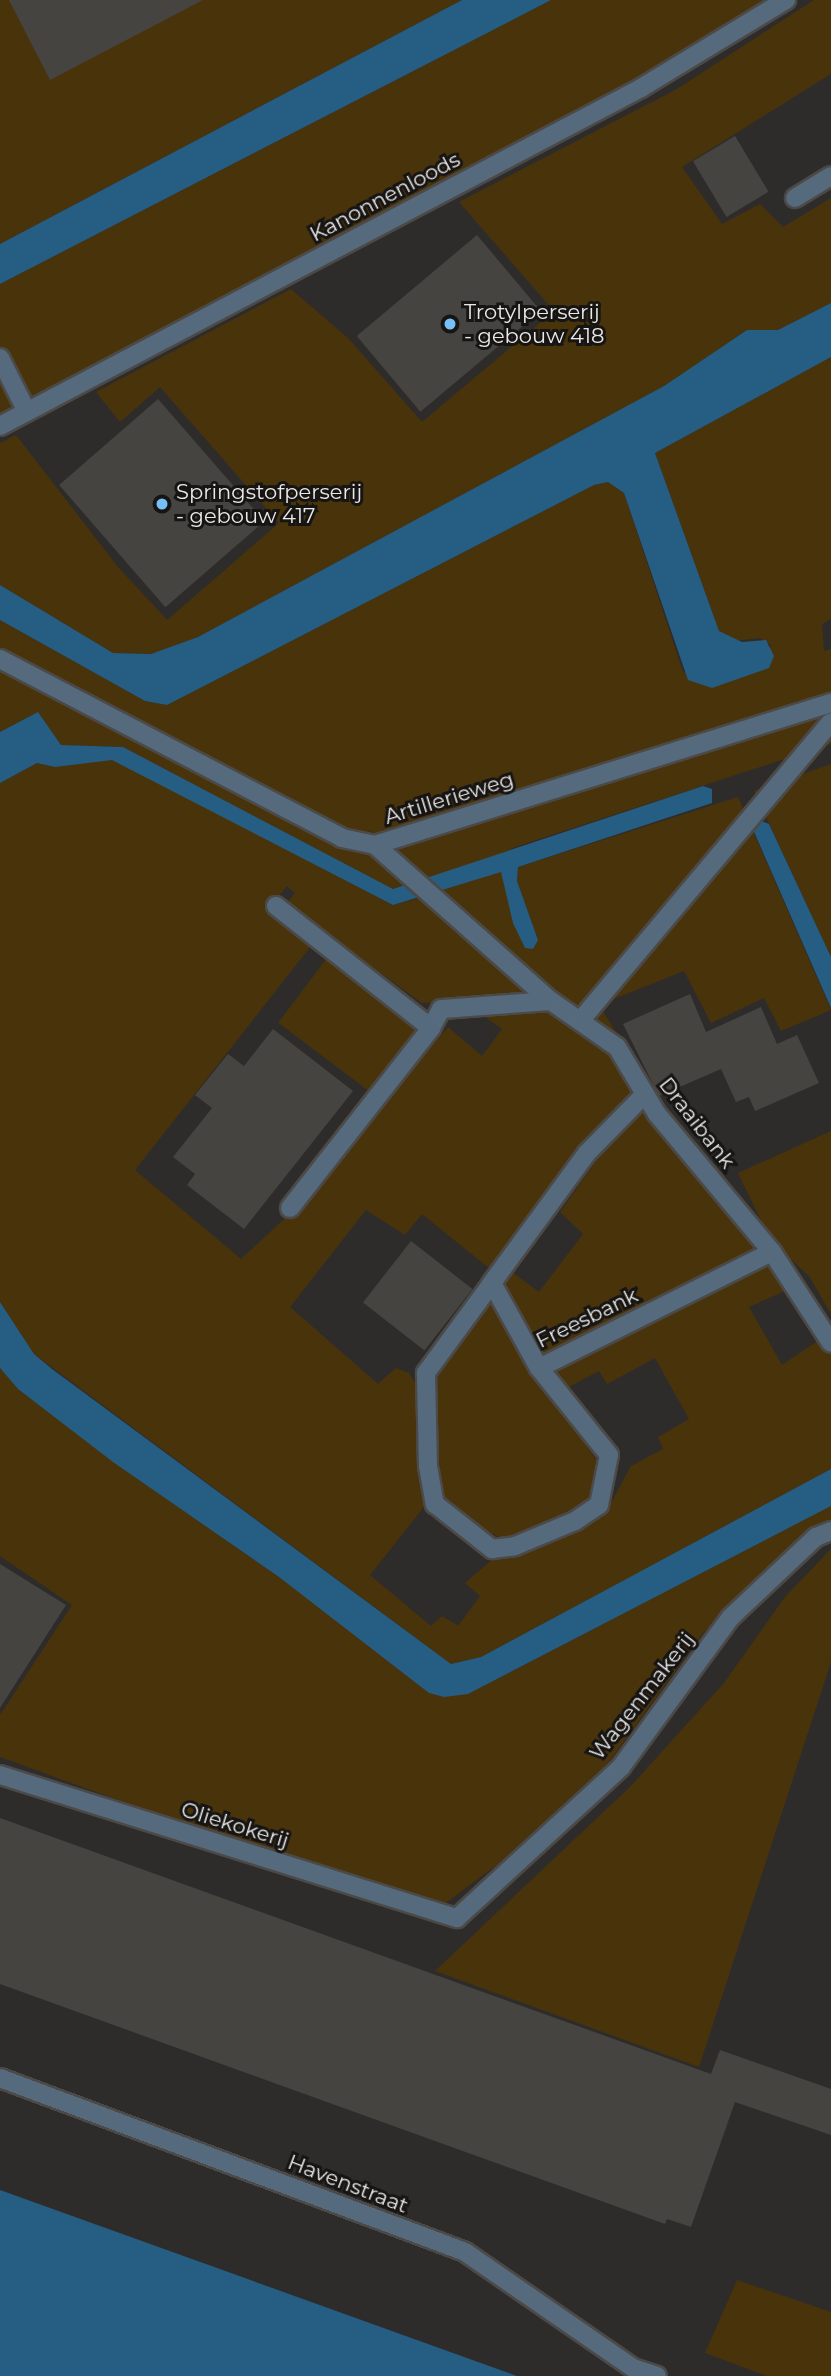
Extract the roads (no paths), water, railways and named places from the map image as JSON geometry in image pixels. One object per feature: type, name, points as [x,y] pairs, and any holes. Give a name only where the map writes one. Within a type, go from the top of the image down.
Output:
[{"type":"street","name":"Kanonnenloods","points":[[0,426],[641,88],[786,0]]},
{"type":"street","points":[[795,198],[831,176]]},
{"type":"street","points":[[0,358],[27,412]]},
{"type":"street","name":"Artillerieweg","points":[[0,659],[342,838],[375,845],[831,703]]},
{"type":"street","points":[[580,1021],[831,722]]},
{"type":"street","name":"Draaibank","points":[[375,845],[551,1001],[617,1046],[645,1094],[772,1252],[831,1343]]},
{"type":"street","points":[[276,906],[431,1028]]},
{"type":"street","points":[[290,1208],[431,1028],[441,1009],[551,1001]]},
{"type":"street","points":[[538,1368],[609,1455],[599,1505],[575,1521],[515,1546],[492,1549],[435,1504],[428,1466],[426,1373],[587,1153],[645,1094]]},
{"type":"street","name":"Freesbank","points":[[492,1283],[538,1368],[772,1252]]},
{"type":"street","name":"Wagenmakerij","points":[[457,1918],[621,1767],[730,1618],[816,1537],[831,1531]]},
{"type":"street","name":"Oliekokerij","points":[[0,1775],[457,1918]]},
{"type":"street","name":"Havenstraat","points":[[0,2078],[465,2252],[633,2368],[657,2376]]},
{"type":"water","points":[[462,0],[551,0],[0,284],[0,244]]},
{"type":"water","points":[[831,303],[831,357],[655,453],[719,631],[742,642],[766,640],[774,656],[769,668],[712,688],[688,680],[624,493],[608,482],[594,485],[167,705],[145,701],[0,620],[0,585],[113,653],[151,654],[198,637],[664,386],[747,330],[778,330]]},
{"type":"water","points":[[38,712],[61,745],[123,747],[393,889],[703,786],[712,789],[712,803],[518,867],[517,881],[538,940],[533,949],[525,948],[513,923],[501,872],[393,905],[112,760],[55,767],[37,763],[0,783],[0,732]]},
{"type":"water","points":[[756,819],[769,824],[831,957],[831,1008],[751,825]]},
{"type":"water","points":[[0,1302],[34,1354],[52,1369],[451,1664],[481,1657],[831,1469],[831,1506],[468,1694],[444,1697],[429,1693],[279,1577],[113,1462],[18,1389],[0,1368]]},
{"type":"water","points":[[0,2190],[517,2376],[0,2376]]},
{"type":"place","name":"Trotylperserij - gebouw 418","points":[[450,324]]},
{"type":"place","name":"Springstofperserij - gebouw 417","points":[[162,504]]}]
